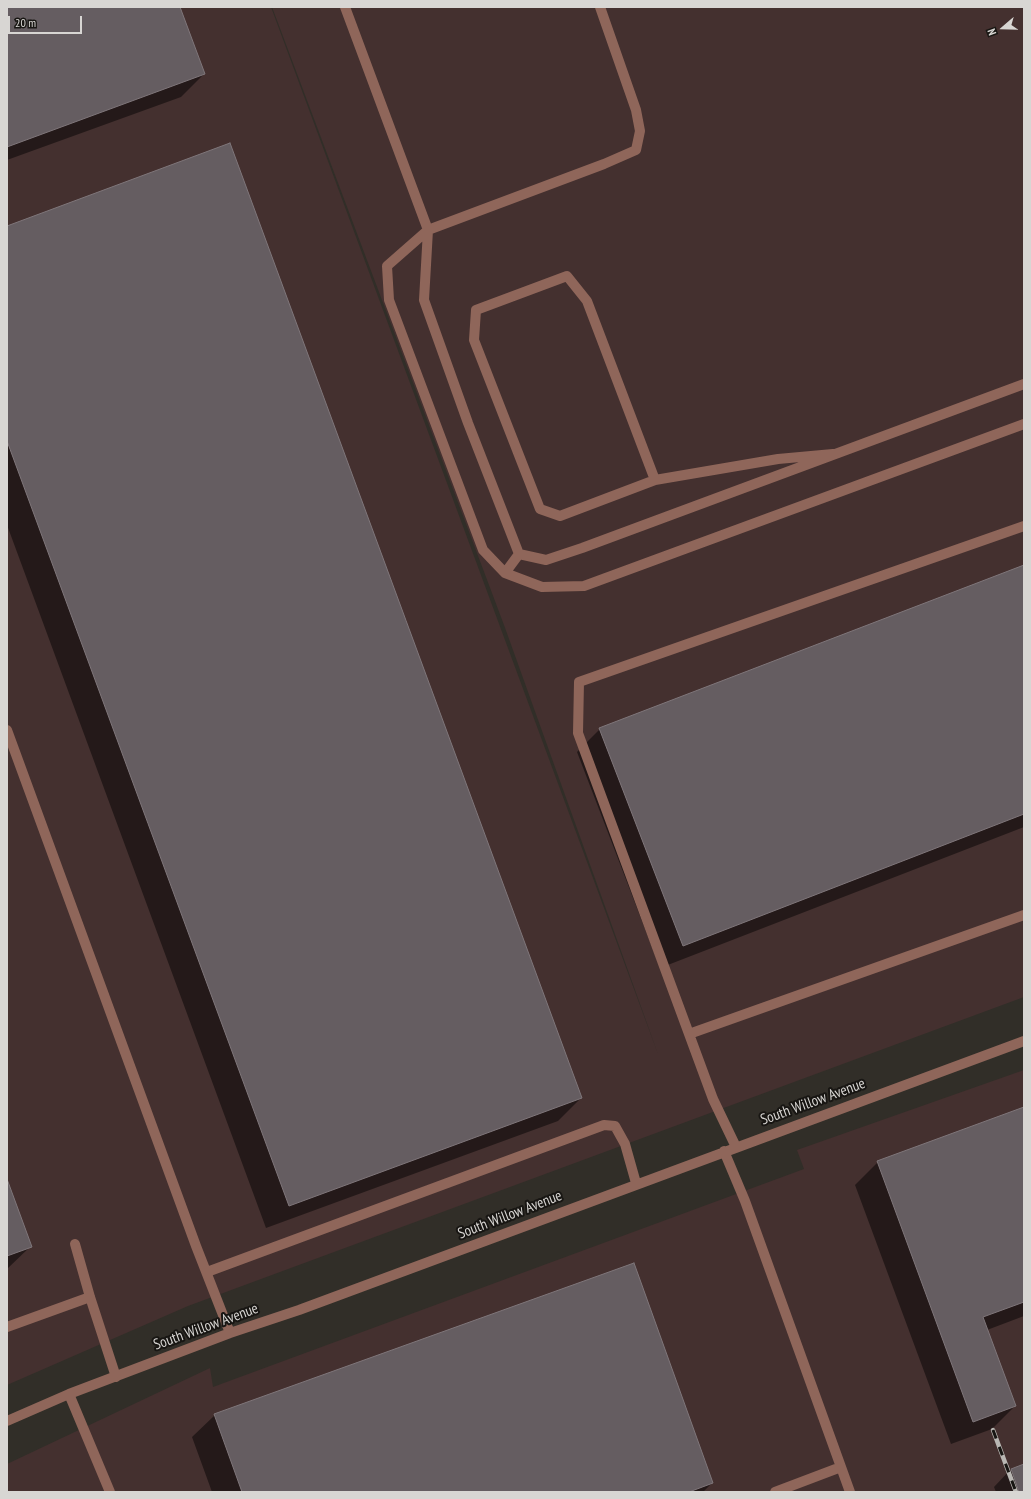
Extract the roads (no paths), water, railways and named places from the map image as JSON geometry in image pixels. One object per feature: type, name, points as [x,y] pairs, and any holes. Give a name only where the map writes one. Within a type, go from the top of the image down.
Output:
[{"type":"street","points":[[345,7],[428,230],[424,300],[468,423],[519,554]]},
{"type":"street","points":[[600,7],[636,110],[640,131],[636,150],[604,164],[428,230],[387,266],[389,300],[483,550],[505,573],[542,587],[584,586],[1024,424]]},
{"type":"street","points":[[655,480],[587,301],[566,276],[476,310],[474,340],[540,509],[560,516],[655,480],[778,459],[833,454]]},
{"type":"street","points":[[519,554],[546,560],[1024,384]]},
{"type":"street","points":[[736,1147],[713,1099],[578,733],[579,682],[1024,526]]},
{"type":"street","points":[[505,573],[519,554]]},
{"type":"street","points":[[7,730],[196,1246],[230,1333]]},
{"type":"street","points":[[689,1034],[1024,915]]},
{"type":"street","name":"South Willow Avenue","points":[[7,1421],[69,1394],[230,1333],[299,1310],[724,1151],[1024,1041]]},
{"type":"street","points":[[207,1272],[604,1125],[615,1126],[624,1144],[636,1184]]},
{"type":"street","points":[[724,1151],[745,1201],[850,1492]]},
{"type":"street","points":[[75,1244],[116,1377]]},
{"type":"street","points":[[7,1327],[90,1296]]},
{"type":"street","points":[[69,1394],[110,1492]]},
{"type":"street","points":[[774,1492],[841,1467]]},
{"type":"railway","points":[[993,1430],[1016,1492]]}]
